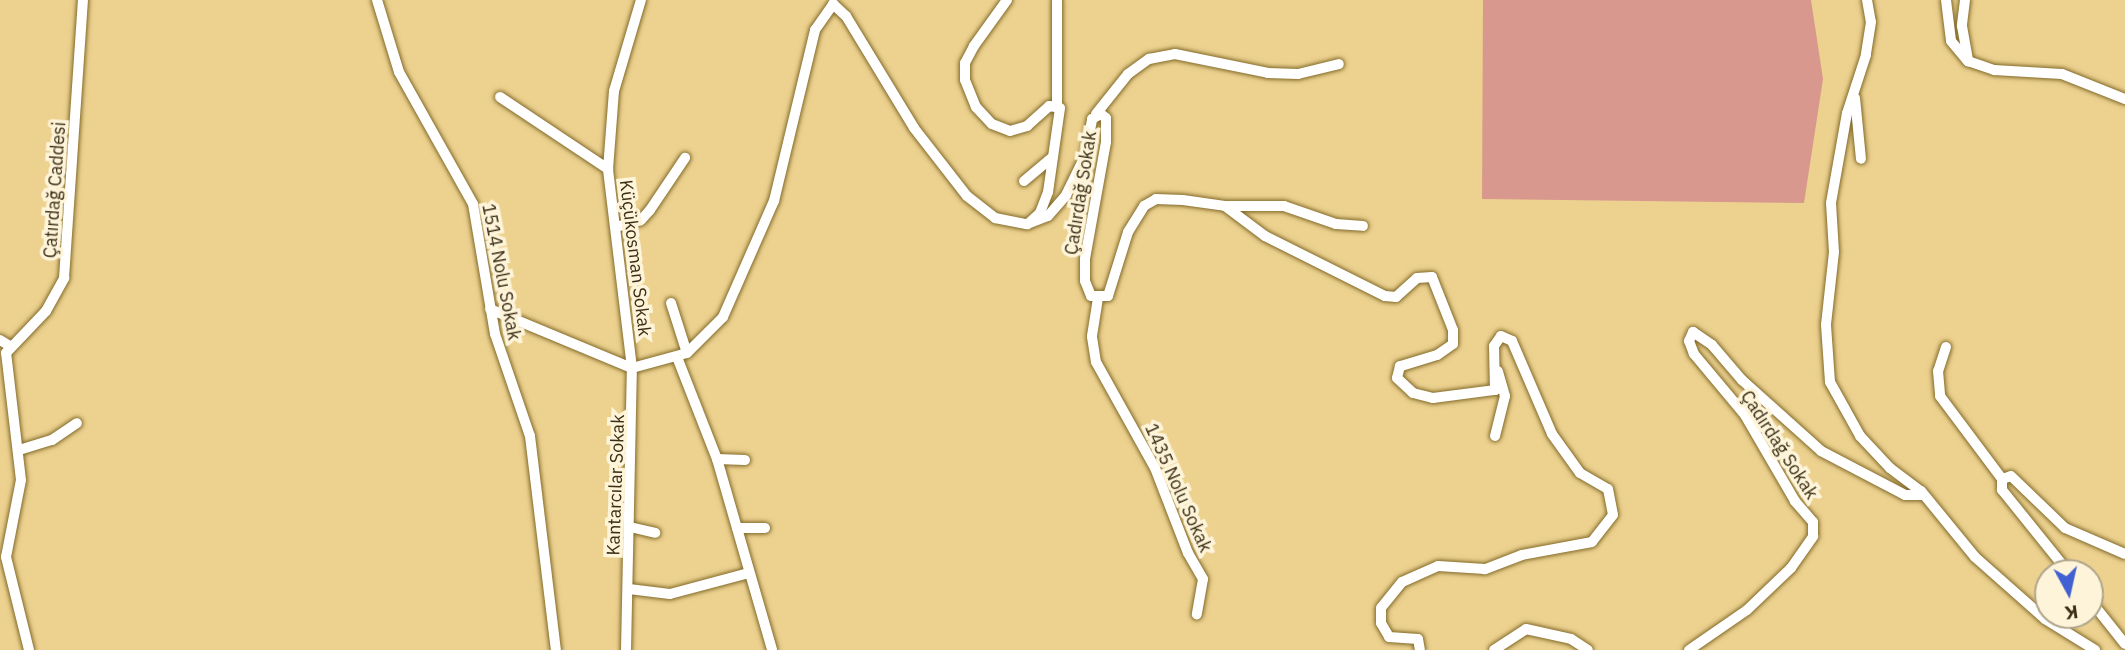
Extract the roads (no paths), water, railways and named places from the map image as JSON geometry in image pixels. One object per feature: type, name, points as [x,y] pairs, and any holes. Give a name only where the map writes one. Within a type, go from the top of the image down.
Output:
[{"type":"street","name":"Çatırdağ Caddesi","points":[[10,346],[46,311],[64,278],[83,0]]},
{"type":"street","name":"1514 Nolu Sokak","points":[[377,0],[399,72],[473,204],[490,309],[530,436],[556,650]]},
{"type":"street","name":"Küçükosman Sokak","points":[[632,368],[608,169],[614,91],[641,0]]},
{"type":"street","points":[[490,309],[632,368],[682,355],[723,317],[756,244],[774,201],[815,30],[833,4],[846,16],[914,128],[967,195],[995,218],[1027,224],[1040,214],[1053,157],[1057,107],[1057,0]]},
{"type":"street","points":[[1867,0],[1871,22],[1837,158],[1831,203],[1834,252],[1826,325],[1830,382],[1860,436],[1922,495],[1994,576],[2045,619],[2095,650]]},
{"type":"street","points":[[1946,0],[1951,41],[1968,61],[1994,70],[2062,74],[2125,99]]},
{"type":"street","points":[[1965,0],[1962,26],[1968,61]]},
{"type":"street","points":[[1007,1],[965,63],[965,80],[976,107],[992,124],[1010,131],[1027,126],[1049,106],[1057,107]]},
{"type":"street","points":[[1096,114],[1128,74],[1149,60],[1175,54],[1268,74],[1298,74],[1339,64]]},
{"type":"street","points":[[1854,94],[1861,159]]},
{"type":"street","points":[[500,97],[608,169]]},
{"type":"street","name":"Çadırdağ Sokak","points":[[1027,224],[1048,216],[1066,195],[1085,156],[1096,114],[1101,114],[1108,125],[1085,281],[1087,290],[1098,298]]},
{"type":"street","points":[[1024,181],[1053,157]]},
{"type":"street","points":[[616,227],[640,219],[650,210],[685,158]]},
{"type":"street","points":[[1098,298],[1108,296],[1128,232],[1144,206],[1156,199],[1225,206],[1284,206],[1336,225],[1363,226]]},
{"type":"street","points":[[1225,206],[1265,236],[1385,296],[1396,297],[1417,278],[1432,277],[1453,330],[1453,344],[1437,355],[1400,366],[1397,378],[1413,393],[1433,398],[1484,394],[1494,390],[1497,371]]},
{"type":"street","name":"1435 Nolu Sokak","points":[[1098,298],[1092,337],[1096,362],[1155,468],[1188,553],[1203,579],[1197,614]]},
{"type":"street","points":[[671,303],[682,355],[717,459],[772,650]]},
{"type":"street","name":"Çadırdağ Sokak","points":[[1689,650],[1747,610],[1791,568],[1808,548],[1813,522],[1795,501],[1745,415],[1694,354],[1689,341],[1693,332],[1712,345],[1742,380],[1821,451],[1905,495],[1922,495]]},
{"type":"street","points":[[1420,650],[1418,639],[1389,637],[1381,623],[1381,608],[1402,582],[1438,566],[1485,569],[1522,555],[1592,541],[1613,515],[1608,489],[1580,472],[1552,434],[1507,336],[1496,339],[1493,346],[1497,371],[1506,396],[1495,436]]},
{"type":"street","points":[[0,340],[10,346],[6,366],[21,480],[6,557],[29,650]]},
{"type":"street","points":[[1946,346],[1938,371],[1940,396],[1953,419],[2001,479],[2002,490],[2057,559]]},
{"type":"street","name":"Kantarcılar Sokak","points":[[626,650],[632,368]]},
{"type":"street","points":[[19,450],[52,440],[77,423]]},
{"type":"street","points":[[717,459],[745,460]]},
{"type":"street","points":[[2001,479],[2011,476],[2065,528],[2125,554]]},
{"type":"street","points":[[630,527],[654,533]]},
{"type":"street","points":[[0,528],[10,534]]},
{"type":"street","points":[[737,528],[765,528]]},
{"type":"street","points":[[629,589],[670,594],[749,573]]},
{"type":"street","points":[[2104,618],[2125,644]]},
{"type":"street","points":[[1494,650],[1526,629],[1572,639],[1588,650]]}]
